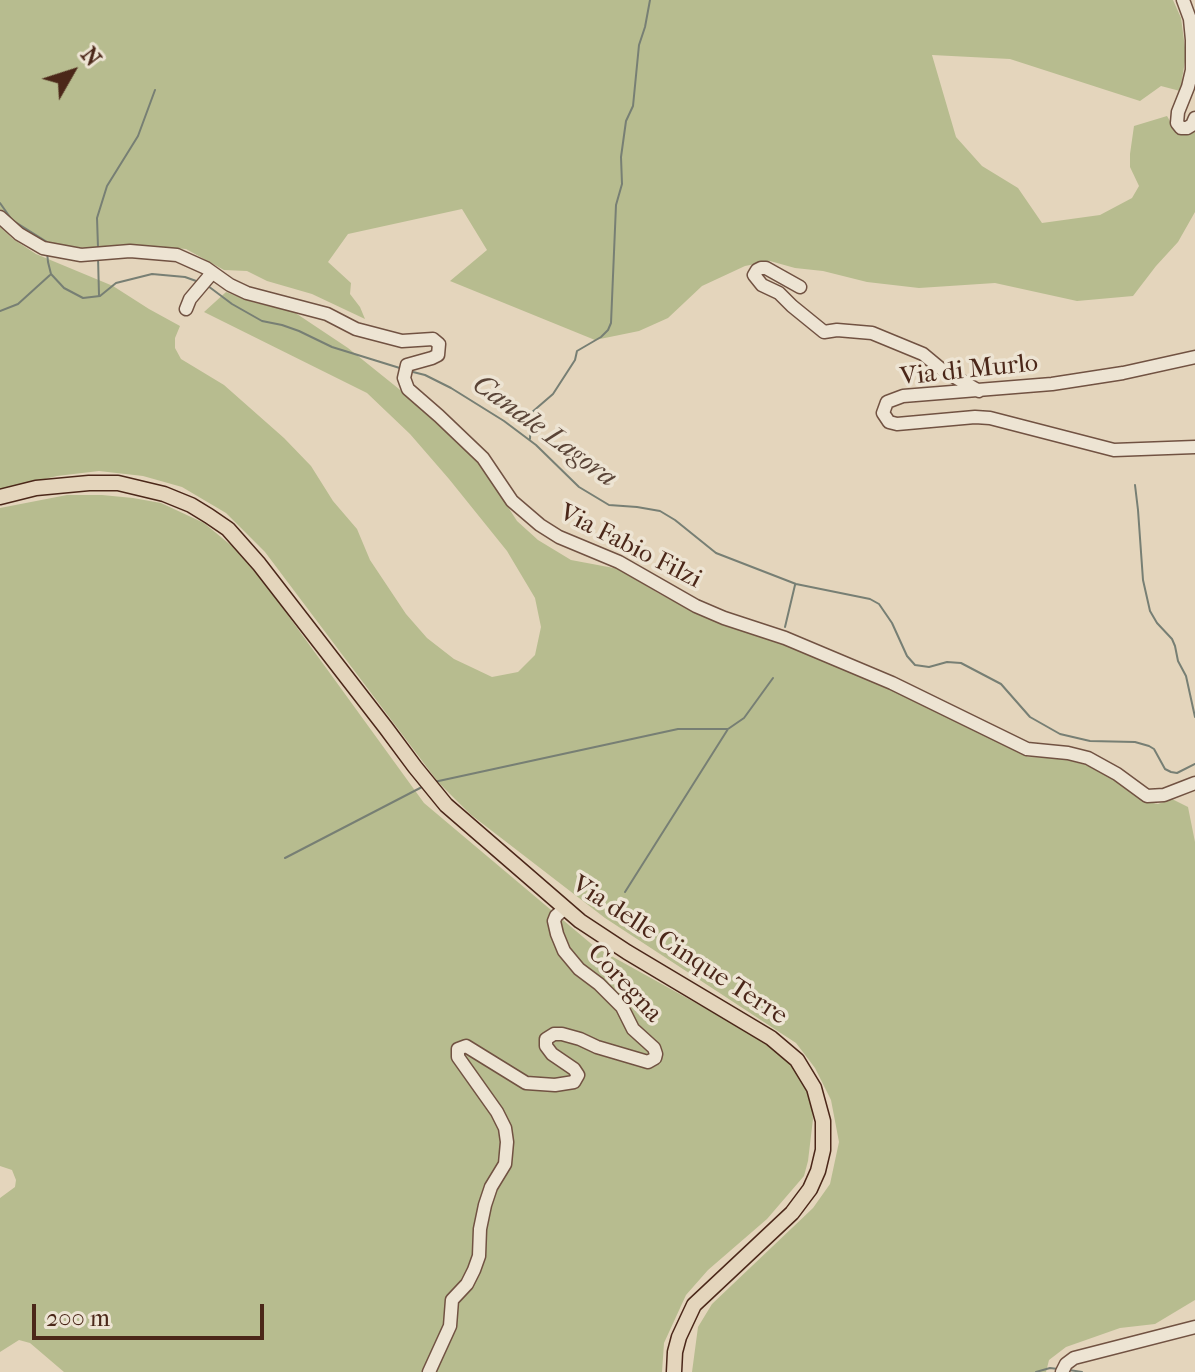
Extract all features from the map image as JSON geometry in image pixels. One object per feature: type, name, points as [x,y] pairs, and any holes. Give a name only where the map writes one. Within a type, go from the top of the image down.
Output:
[{"type":"main road","name":"Via delle Cinque Terre","points":[[0,497],[36,488],[118,483],[181,500],[218,522],[259,564],[439,798],[564,909],[627,952],[771,1038],[797,1060],[820,1105],[824,1136],[818,1171],[810,1189],[792,1213],[694,1305],[679,1337],[674,1372]]},
{"type":"street","points":[[1183,0],[1190,19],[1192,70],[1177,123],[1181,128],[1187,128],[1195,118]]},
{"type":"street","name":"Via Fabio Filzi","points":[[0,217],[19,234],[43,248],[81,255],[130,251],[184,257],[206,280],[327,314],[356,329],[402,341],[433,339],[439,344],[436,356],[407,365],[405,384],[483,458],[512,501],[559,537],[619,562],[696,606],[785,638],[892,683],[1027,749],[1088,758],[1147,796],[1164,795],[1195,783]]},
{"type":"street","points":[[800,287],[766,268],[757,270],[754,275],[762,285],[779,293],[824,332],[872,333],[923,354],[941,369],[979,391]]},
{"type":"street","points":[[186,309],[206,280]]},
{"type":"street","name":"Via di Murlo","points":[[1195,357],[1052,384],[895,397],[884,405],[883,413],[889,422],[897,424],[990,418],[1114,450],[1195,447]]},
{"type":"street","name":"Coregna","points":[[429,1372],[450,1326],[452,1300],[467,1284],[479,1256],[485,1205],[491,1187],[505,1164],[507,1142],[505,1128],[497,1112],[458,1057],[458,1049],[466,1046],[526,1083],[555,1085],[574,1082],[578,1075],[546,1046],[546,1039],[554,1034],[580,1039],[648,1062],[655,1058],[654,1048],[633,1029],[622,1007],[579,969],[564,951],[554,921],[564,909]]},
{"type":"street","points":[[1062,1372],[1074,1358],[1195,1327]]},
{"type":"green space","points":[[0,0],[1173,0],[1181,18],[1186,55],[1180,91],[1161,86],[1140,101],[1010,59],[932,55],[956,137],[982,166],[1018,188],[1042,223],[1100,215],[1132,198],[1139,186],[1130,167],[1134,126],[1167,116],[1182,134],[1195,132],[1195,212],[1178,242],[1133,296],[1077,301],[995,283],[919,288],[867,282],[770,261],[745,266],[702,286],[668,318],[639,331],[595,340],[450,281],[487,250],[462,209],[348,234],[328,262],[351,283],[350,294],[365,319],[312,294],[267,281],[247,271],[224,270],[186,249],[126,244],[87,248],[48,244],[9,219],[0,209]]},
{"type":"green space","points":[[0,227],[36,254],[113,286],[180,326],[175,348],[181,359],[224,385],[311,466],[333,501],[357,529],[370,560],[406,614],[427,638],[454,659],[492,677],[518,672],[535,655],[541,627],[535,598],[507,551],[410,434],[367,393],[204,312],[226,292],[294,312],[348,348],[399,389],[479,462],[517,521],[538,540],[571,560],[619,569],[700,615],[790,646],[1011,746],[1028,757],[1060,758],[1089,766],[1113,777],[1144,801],[1158,804],[1172,799],[1188,807],[1195,842],[1195,1300],[1155,1324],[1120,1328],[1066,1347],[1049,1360],[1046,1372],[692,1372],[698,1327],[712,1304],[813,1208],[830,1184],[839,1142],[831,1100],[815,1068],[796,1043],[605,918],[470,814],[438,782],[265,552],[226,513],[182,487],[143,476],[99,471],[57,476],[0,490]]},
{"type":"green space","points":[[67,495],[102,495],[161,503],[204,523],[233,547],[266,585],[424,803],[595,947],[759,1038],[793,1064],[804,1080],[813,1119],[804,1176],[767,1219],[708,1270],[686,1295],[664,1343],[662,1372],[64,1372],[30,1343],[19,1340],[0,1352],[0,1198],[15,1187],[16,1180],[12,1170],[0,1166],[0,508]]},
{"type":"waterway","points":[[530,439],[531,413],[553,394],[575,360],[577,351],[601,337],[611,323],[616,205],[622,184],[621,157],[626,121],[633,106],[639,45],[650,0]]},
{"type":"waterway","points":[[98,247],[97,218],[107,186],[138,136],[155,90]]},
{"type":"waterway","name":"Canale Lagora","points":[[0,203],[12,220],[47,242]]},
{"type":"waterway","name":"Canale Lagora","points":[[47,252],[51,274],[64,288],[83,298],[100,296],[116,283],[152,274],[185,277],[199,282]]},
{"type":"waterway","points":[[98,257],[99,295]]},
{"type":"waterway","points":[[0,311],[18,304],[50,275]]},
{"type":"waterway","name":"Canale Lagora","points":[[208,286],[262,321],[282,325],[332,347],[403,369]]},
{"type":"waterway","name":"Canale Lagora","points":[[413,372],[451,388],[504,421],[536,445],[579,487],[609,505],[660,511],[716,553],[796,584],[870,599],[879,604],[915,665],[929,667],[947,662],[961,663],[1001,684],[1030,717],[1060,734],[1090,741],[1135,742],[1149,746],[1165,769],[1171,772],[1177,773],[1195,764]]},
{"type":"waterway","points":[[1135,485],[1143,580],[1150,611],[1175,646],[1186,676],[1195,717]]},
{"type":"waterway","points":[[785,627],[795,585]]},
{"type":"waterway","points":[[625,892],[728,729],[744,718],[773,678]]},
{"type":"waterway","points":[[434,782],[678,729],[728,729]]},
{"type":"waterway","points":[[285,858],[422,787]]},
{"type":"waterway","points":[[1036,1372],[1058,1369]]},
{"type":"waterway","points":[[1069,1370],[1082,1372]]}]
